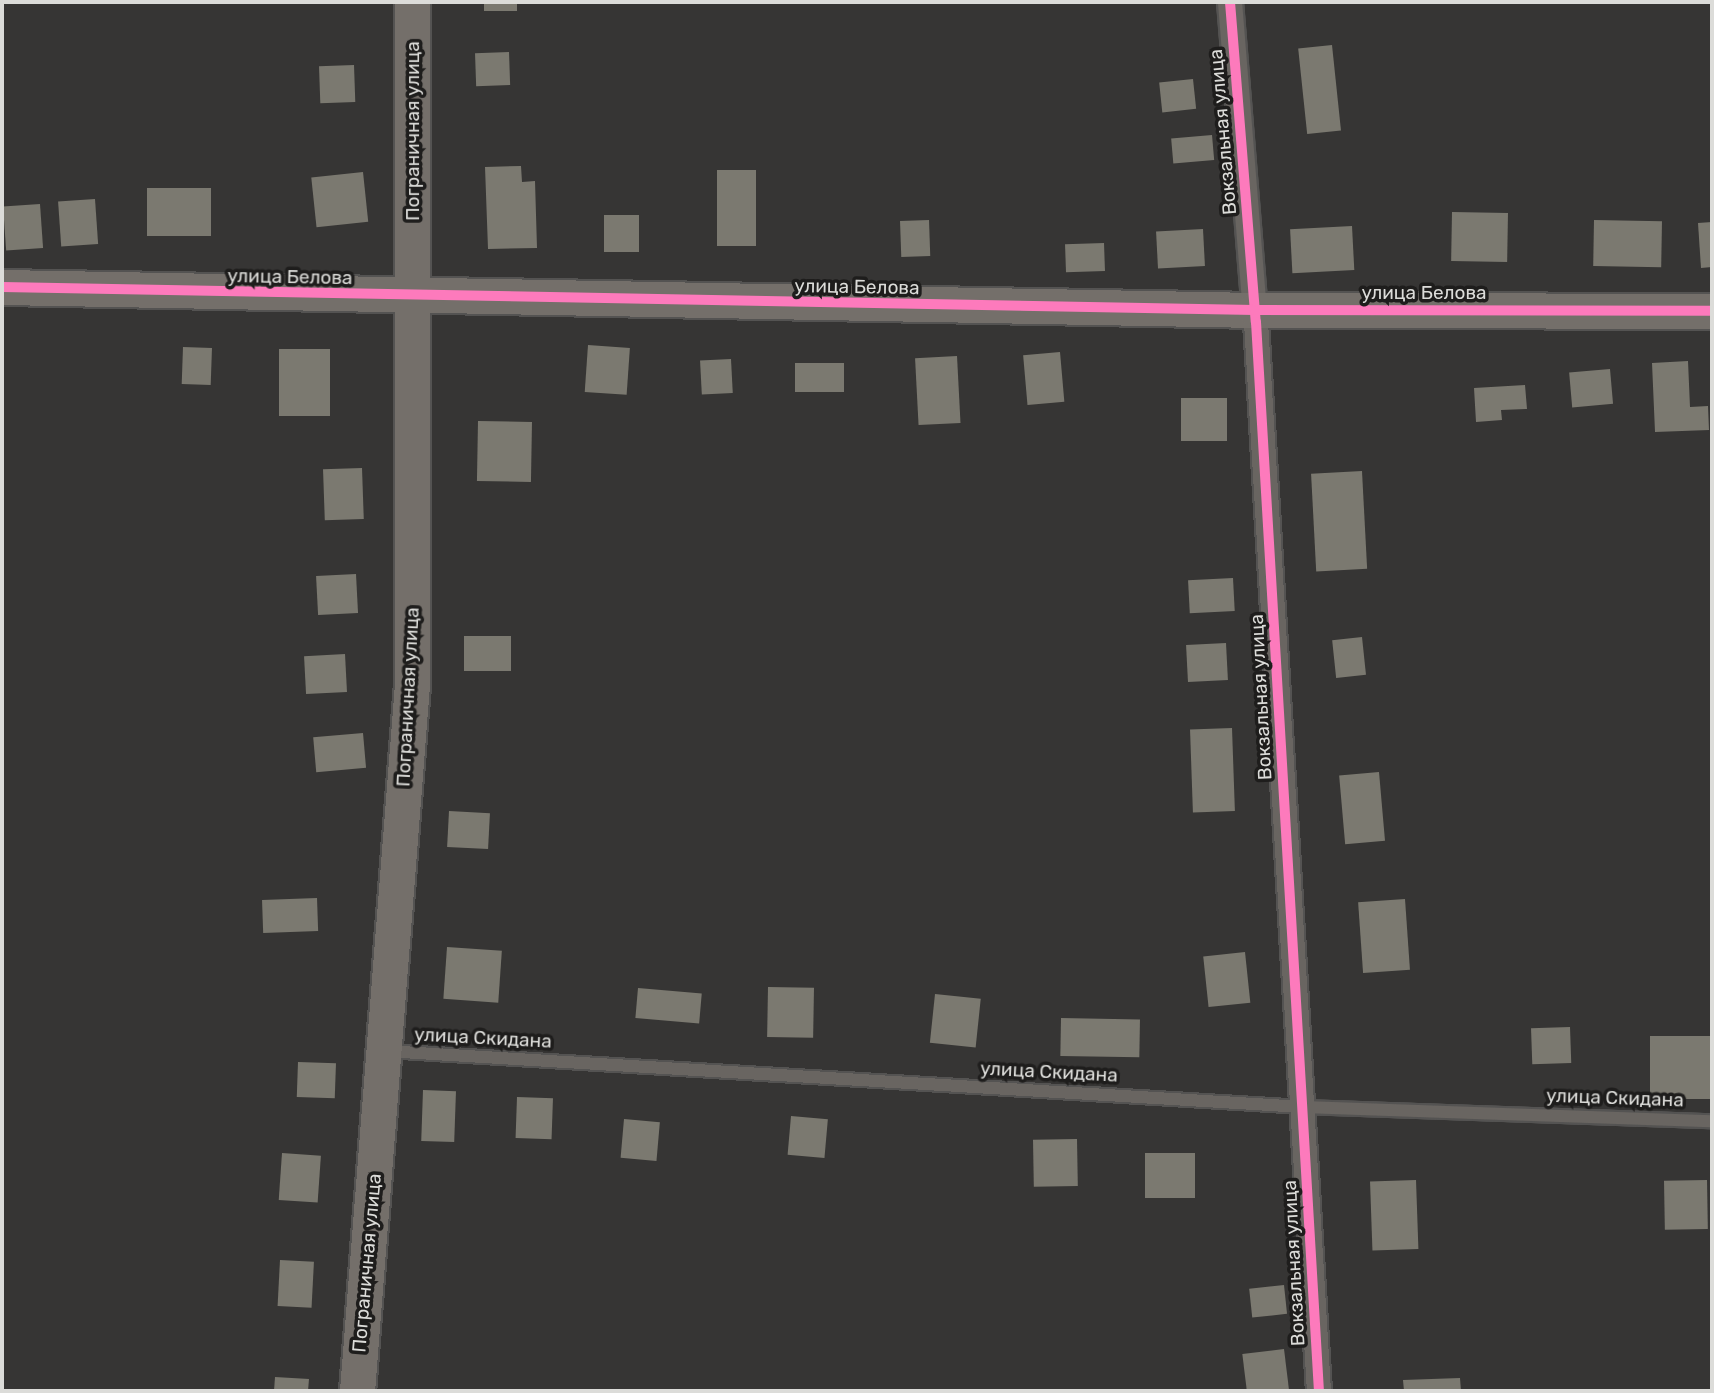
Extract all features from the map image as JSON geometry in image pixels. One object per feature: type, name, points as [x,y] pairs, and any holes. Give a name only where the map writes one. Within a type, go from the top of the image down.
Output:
[{"type":"street","name":"Пограничная улица","points":[[357,1391],[412,684],[412,2]]},
{"type":"street","name":"Вокзальная улица","points":[[1230,2],[1255,310],[1319,1391]]},
{"type":"street","name":"улица Белова","points":[[2,287],[414,298],[1255,310],[1712,311]]},
{"type":"lane","name":"улица Скидана","points":[[384,1051],[1302,1107],[1712,1121]]},
{"type":"building","points":[[484,2],[517,2],[517,11],[484,11]]},
{"type":"building","points":[[1332,45],[1341,131],[1307,134],[1298,49]]},
{"type":"building","points":[[509,52],[510,85],[476,86],[475,53]]},
{"type":"building","points":[[354,65],[355,102],[320,103],[319,66]]},
{"type":"building","points":[[1193,79],[1196,109],[1162,112],[1159,83]]},
{"type":"building","points":[[1212,135],[1214,160],[1173,163],[1171,139]]},
{"type":"building","points":[[521,166],[522,182],[535,181],[537,248],[488,249],[485,167]]},
{"type":"building","points":[[717,170],[756,170],[756,246],[717,246]]},
{"type":"building","points":[[363,172],[368,222],[317,227],[311,177]]},
{"type":"building","points":[[147,188],[211,188],[211,236],[147,236]]},
{"type":"building","points":[[95,199],[98,244],[61,246],[58,202]]},
{"type":"building","points":[[40,204],[43,248],[6,250],[3,207]]},
{"type":"building","points":[[1452,212],[1508,213],[1507,262],[1451,261]]},
{"type":"building","points":[[604,215],[639,215],[639,252],[604,252]]},
{"type":"building","points":[[929,220],[930,256],[901,257],[900,221]]},
{"type":"building","points":[[1594,220],[1662,221],[1661,267],[1593,266]]},
{"type":"building","points":[[1712,222],[1712,267],[1701,268],[1698,223]]},
{"type":"building","points":[[1352,226],[1354,270],[1292,273],[1290,229]]},
{"type":"building","points":[[1203,229],[1205,266],[1158,268],[1156,231]]},
{"type":"building","points":[[1104,243],[1105,271],[1066,272],[1065,244]]},
{"type":"building","points":[[588,345],[630,348],[627,395],[585,392]]},
{"type":"building","points":[[183,347],[212,348],[211,385],[182,384]]},
{"type":"building","points":[[279,349],[330,349],[330,416],[279,416]]},
{"type":"building","points":[[1060,352],[1064,402],[1027,405],[1023,355]]},
{"type":"building","points":[[957,356],[961,423],[919,425],[915,358]]},
{"type":"building","points":[[731,359],[733,393],[702,395],[700,361]]},
{"type":"building","points":[[1688,361],[1690,407],[1708,406],[1709,430],[1655,432],[1652,363]]},
{"type":"building","points":[[795,363],[844,363],[844,392],[795,392]]},
{"type":"building","points":[[1610,369],[1613,404],[1572,407],[1569,373]]},
{"type":"building","points":[[1525,385],[1527,409],[1501,410],[1502,420],[1476,422],[1474,388]]},
{"type":"building","points":[[1181,398],[1227,398],[1227,441],[1181,441]]},
{"type":"building","points":[[478,421],[532,422],[531,482],[477,481]]},
{"type":"building","points":[[362,468],[364,519],[325,520],[323,469]]},
{"type":"building","points":[[1362,471],[1367,569],[1316,572],[1311,474]]},
{"type":"building","points":[[356,574],[358,613],[318,615],[316,576]]},
{"type":"building","points":[[1233,578],[1235,611],[1190,613],[1188,580]]},
{"type":"building","points":[[464,636],[511,636],[511,671],[464,671]]},
{"type":"building","points":[[1362,637],[1366,675],[1336,678],[1332,640]]},
{"type":"building","points":[[1226,643],[1228,680],[1188,682],[1186,645]]},
{"type":"building","points":[[345,654],[347,692],[306,694],[304,656]]},
{"type":"building","points":[[1232,728],[1235,811],[1193,812],[1190,729]]},
{"type":"building","points":[[363,733],[366,768],[316,772],[313,737]]},
{"type":"building","points":[[1379,772],[1385,841],[1345,844],[1339,775]]},
{"type":"building","points":[[449,811],[490,813],[488,849],[447,847]]},
{"type":"building","points":[[317,898],[318,931],[263,933],[262,900]]},
{"type":"building","points":[[1405,899],[1410,970],[1363,973],[1358,902]]},
{"type":"building","points":[[447,947],[502,951],[498,1003],[443,999]]},
{"type":"building","points":[[1245,952],[1250,1003],[1209,1007],[1203,956]]},
{"type":"building","points":[[768,987],[814,988],[813,1038],[767,1037]]},
{"type":"building","points":[[638,988],[702,994],[699,1023],[635,1018]]},
{"type":"building","points":[[935,994],[981,999],[976,1048],[930,1043]]},
{"type":"building","points":[[1061,1018],[1140,1019],[1139,1057],[1060,1056]]},
{"type":"building","points":[[1570,1027],[1571,1063],[1532,1064],[1531,1028]]},
{"type":"building","points":[[1650,1036],[1712,1036],[1712,1099],[1650,1099]]},
{"type":"building","points":[[298,1062],[336,1063],[335,1098],[297,1097]]},
{"type":"building","points":[[423,1090],[456,1091],[454,1142],[421,1141]]},
{"type":"building","points":[[517,1097],[553,1098],[552,1139],[516,1138]]},
{"type":"building","points":[[791,1116],[828,1119],[824,1158],[788,1155]]},
{"type":"building","points":[[624,1119],[660,1122],[656,1161],[621,1158]]},
{"type":"building","points":[[1077,1139],[1078,1186],[1034,1187],[1033,1140]]},
{"type":"building","points":[[282,1153],[321,1156],[318,1203],[279,1200]]},
{"type":"building","points":[[1145,1153],[1195,1153],[1195,1198],[1145,1198]]},
{"type":"building","points":[[1416,1180],[1418,1249],[1372,1251],[1370,1182]]},
{"type":"building","points":[[1707,1180],[1708,1229],[1665,1230],[1664,1181]]},
{"type":"building","points":[[280,1260],[314,1262],[312,1308],[278,1306]]},
{"type":"building","points":[[1284,1285],[1287,1314],[1252,1317],[1249,1289]]},
{"type":"building","points":[[1284,1349],[1289,1390],[1247,1391],[1242,1354]]},
{"type":"building","points":[[275,1377],[309,1379],[308,1391],[274,1391]]},
{"type":"building","points":[[1460,1378],[1461,1391],[1404,1391],[1403,1380]]},
{"type":"cycle path","points":[[1230,2],[1256,322],[1319,1391]]},
{"type":"cycle path","points":[[2,287],[1255,310],[1712,311]]}]
